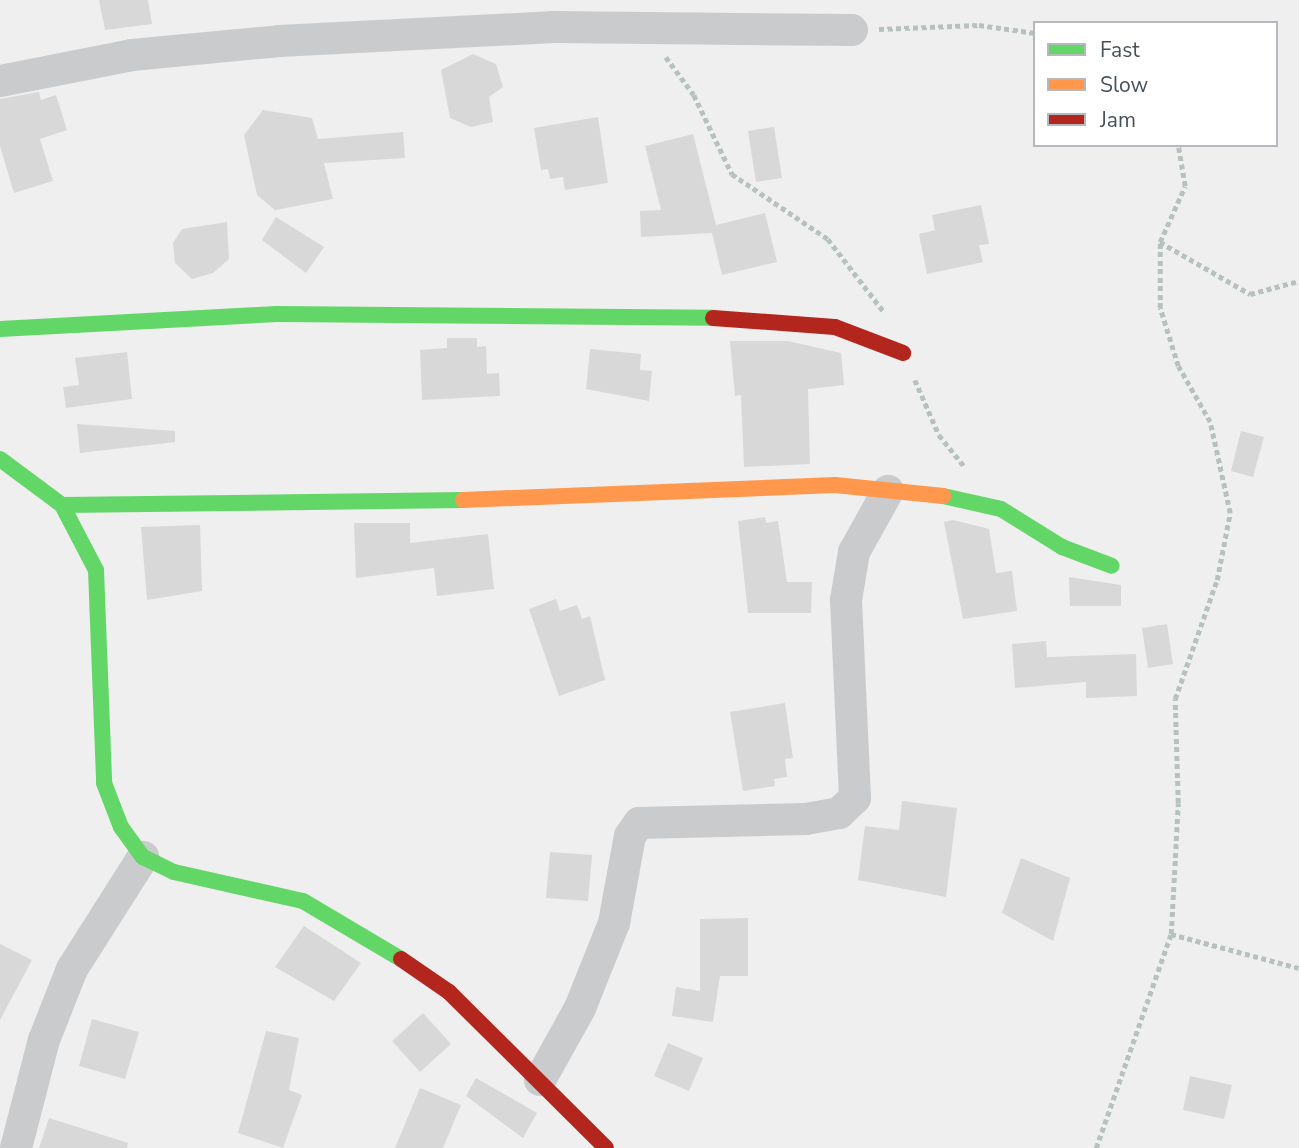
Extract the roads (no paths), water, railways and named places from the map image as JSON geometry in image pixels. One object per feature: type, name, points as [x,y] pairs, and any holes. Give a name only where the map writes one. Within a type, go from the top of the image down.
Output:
[{"type":"street","points":[[0,80],[132,55],[546,13],[635,26],[852,30]]},
{"type":"street","points":[[0,329],[277,314],[790,319],[835,327],[903,353]]},
{"type":"street","points":[[0,459],[62,505],[96,570],[104,783],[121,827],[143,857],[174,872],[303,901],[449,992],[606,1148]]},
{"type":"street","points":[[62,505],[489,500],[835,485],[1001,509],[1062,547],[1112,566]]},
{"type":"street","points":[[540,1080],[580,1008],[614,922],[630,836],[639,823],[806,819],[839,813],[855,798],[846,600],[854,552],[888,491]]},
{"type":"street","points":[[16,1148],[44,1040],[72,969],[143,857]]}]
